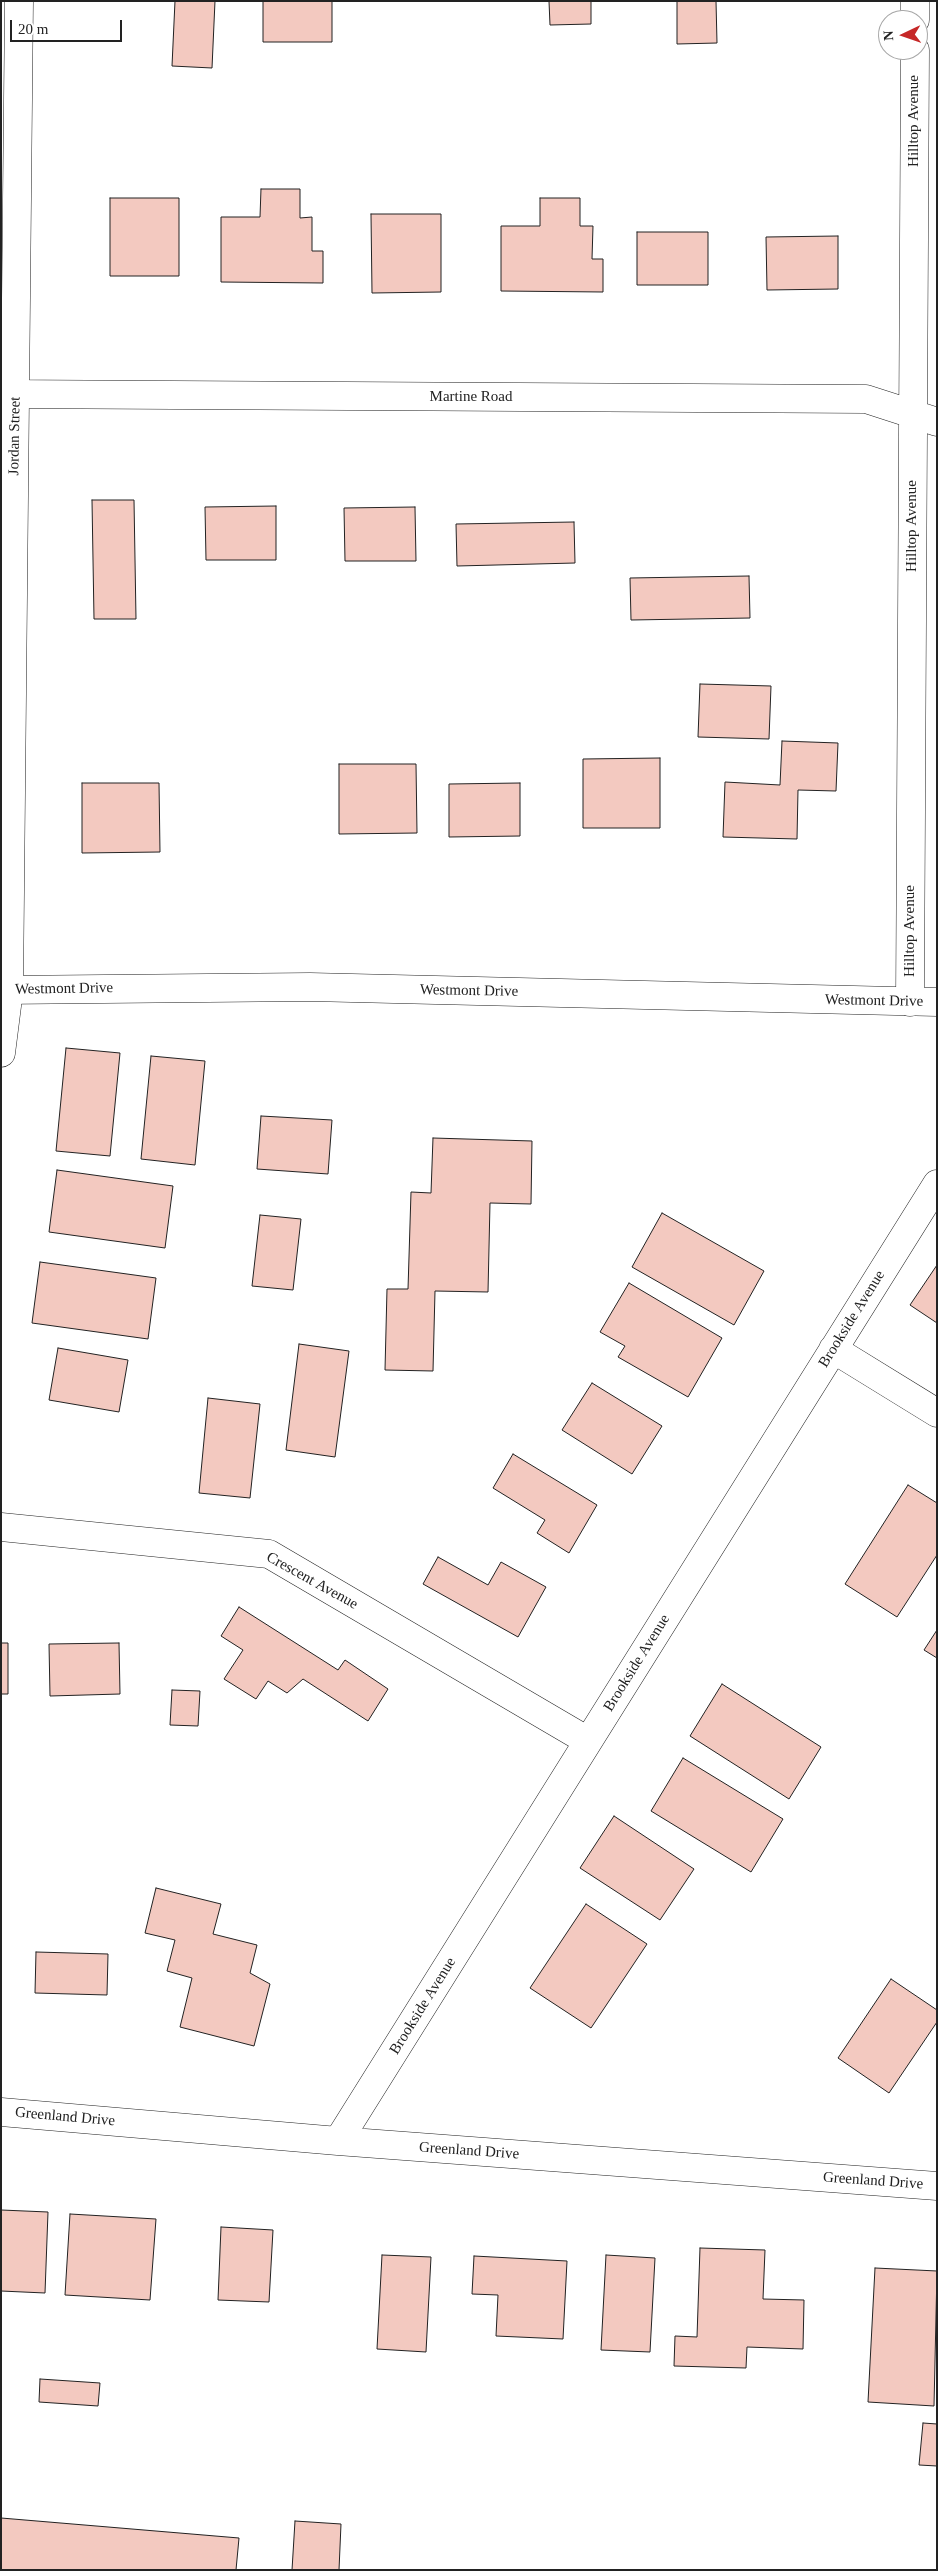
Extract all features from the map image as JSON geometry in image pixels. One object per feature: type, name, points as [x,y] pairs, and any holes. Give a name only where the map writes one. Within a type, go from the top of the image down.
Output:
[{"type":"street","name":"Jordan Street","points":[[5,990],[8,394],[19,1]]},
{"type":"street","name":"Hilltop Avenue","points":[[910,1002],[925,418],[915,60]]},
{"type":"street","name":"Martine Road","points":[[8,394],[866,400],[925,418]]},
{"type":"street","name":"Westmont Drive","points":[[5,990],[310,986],[937,1002]]},
{"type":"street","points":[[1,1053],[5,990]]},
{"type":"street","name":"Brookside Avenue","points":[[338,2141],[937,1184]]},
{"type":"street","points":[[834,1349],[937,1413]]},
{"type":"street","name":"Crescent Avenue","points":[[1,1527],[269,1554],[588,1742]]},
{"type":"street","name":"Greenland Drive","points":[[1,2112],[338,2141],[937,2186]]},
{"type":"building","points":[[175,1],[215,1],[212,68],[172,66]]},
{"type":"building","points":[[263,1],[332,1],[332,42],[263,42]]},
{"type":"building","points":[[549,1],[591,1],[591,24],[550,25]]},
{"type":"building","points":[[677,1],[716,1],[717,43],[677,44]]},
{"type":"building","points":[[261,189],[300,189],[300,218],[312,217],[312,251],[323,251],[323,283],[221,282],[221,217],[260,217]]},
{"type":"building","points":[[110,198],[179,198],[179,276],[110,276]]},
{"type":"building","points":[[540,198],[580,198],[580,226],[593,226],[592,259],[603,259],[603,292],[501,291],[501,226],[540,226]]},
{"type":"building","points":[[371,214],[441,214],[441,292],[372,293]]},
{"type":"building","points":[[637,232],[708,232],[708,285],[637,285]]},
{"type":"building","points":[[838,236],[838,289],[767,290],[766,237]]},
{"type":"building","points":[[92,500],[134,500],[136,619],[94,619]]},
{"type":"building","points":[[276,506],[276,560],[206,560],[205,507]]},
{"type":"building","points":[[415,507],[416,561],[345,561],[344,508]]},
{"type":"building","points":[[574,522],[575,563],[457,566],[456,524]]},
{"type":"building","points":[[749,576],[750,618],[631,620],[630,578]]},
{"type":"building","points":[[700,684],[771,686],[769,739],[698,737]]},
{"type":"building","points":[[782,741],[838,743],[836,791],[798,790],[797,839],[723,837],[725,782],[780,785]]},
{"type":"building","points":[[660,758],[660,828],[583,828],[583,759]]},
{"type":"building","points":[[339,764],[416,764],[417,833],[339,834]]},
{"type":"building","points":[[82,783],[159,783],[160,852],[82,853]]},
{"type":"building","points":[[520,783],[520,836],[449,837],[449,784]]},
{"type":"building","points":[[66,1048],[120,1053],[110,1156],[56,1151]]},
{"type":"building","points":[[151,1056],[205,1061],[195,1165],[141,1159]]},
{"type":"building","points":[[261,1116],[332,1120],[328,1174],[257,1169]]},
{"type":"building","points":[[433,1138],[532,1141],[531,1204],[490,1203],[488,1292],[435,1291],[433,1371],[385,1370],[387,1289],[408,1289],[411,1192],[431,1193]]},
{"type":"building","points":[[57,1170],[173,1186],[165,1248],[49,1232]]},
{"type":"building","points":[[662,1213],[764,1271],[734,1325],[632,1267]]},
{"type":"building","points":[[260,1215],[301,1219],[293,1290],[252,1286]]},
{"type":"building","points":[[40,1262],[156,1278],[148,1339],[32,1323]]},
{"type":"building","points":[[937,1265],[937,1323],[910,1305]]},
{"type":"building","points":[[629,1283],[722,1338],[688,1397],[618,1357],[625,1346],[600,1332]]},
{"type":"building","points":[[299,1344],[349,1351],[335,1457],[286,1450]]},
{"type":"building","points":[[58,1348],[128,1360],[119,1412],[49,1400]]},
{"type":"building","points":[[592,1383],[662,1426],[632,1474],[562,1430]]},
{"type":"building","points":[[208,1398],[260,1404],[250,1498],[199,1493]]},
{"type":"building","points":[[513,1454],[597,1505],[569,1553],[537,1533],[545,1520],[493,1488]]},
{"type":"building","points":[[908,1485],[937,1503],[937,1555],[897,1617],[845,1584]]},
{"type":"building","points":[[438,1557],[488,1585],[501,1562],[546,1587],[518,1637],[423,1584]]},
{"type":"building","points":[[239,1607],[338,1670],[345,1660],[388,1689],[368,1721],[303,1679],[287,1693],[268,1681],[256,1699],[224,1679],[243,1650],[221,1636]]},
{"type":"building","points":[[937,1630],[937,1658],[924,1650]]},
{"type":"building","points":[[1,1643],[8,1643],[8,1694],[1,1694]]},
{"type":"building","points":[[119,1643],[120,1694],[50,1696],[49,1644]]},
{"type":"building","points":[[722,1684],[821,1747],[789,1799],[690,1736]]},
{"type":"building","points":[[172,1690],[200,1691],[198,1726],[170,1725]]},
{"type":"building","points":[[683,1758],[783,1819],[751,1872],[651,1811]]},
{"type":"building","points":[[614,1816],[694,1869],[660,1920],[580,1868]]},
{"type":"building","points":[[156,1888],[221,1904],[213,1934],[257,1945],[250,1973],[270,1984],[254,2046],[180,2027],[192,1978],[167,1971],[175,1940],[145,1933]]},
{"type":"building","points":[[586,1904],[647,1944],[591,2028],[530,1988]]},
{"type":"building","points":[[36,1952],[108,1954],[107,1995],[35,1993]]},
{"type":"building","points":[[891,1979],[937,2010],[937,2022],[889,2093],[838,2058]]},
{"type":"building","points":[[1,2210],[48,2212],[45,2293],[1,2291]]},
{"type":"building","points":[[70,2214],[156,2219],[150,2300],[65,2295]]},
{"type":"building","points":[[221,2227],[273,2230],[269,2302],[218,2300]]},
{"type":"building","points":[[700,2248],[765,2250],[763,2299],[804,2300],[803,2349],[747,2347],[746,2368],[674,2366],[675,2336],[697,2337]]},
{"type":"building","points":[[382,2255],[431,2257],[426,2352],[377,2349]]},
{"type":"building","points":[[606,2255],[655,2258],[650,2352],[601,2350]]},
{"type":"building","points":[[474,2256],[567,2261],[563,2339],[496,2336],[498,2295],[472,2294]]},
{"type":"building","points":[[875,2268],[937,2271],[934,2406],[868,2402]]},
{"type":"building","points":[[40,2379],[100,2383],[98,2406],[39,2402]]},
{"type":"building","points":[[923,2423],[937,2424],[937,2466],[919,2465]]},
{"type":"building","points":[[1,2518],[239,2538],[236,2570],[1,2570]]},
{"type":"building","points":[[295,2521],[341,2524],[339,2570],[292,2570]]}]
